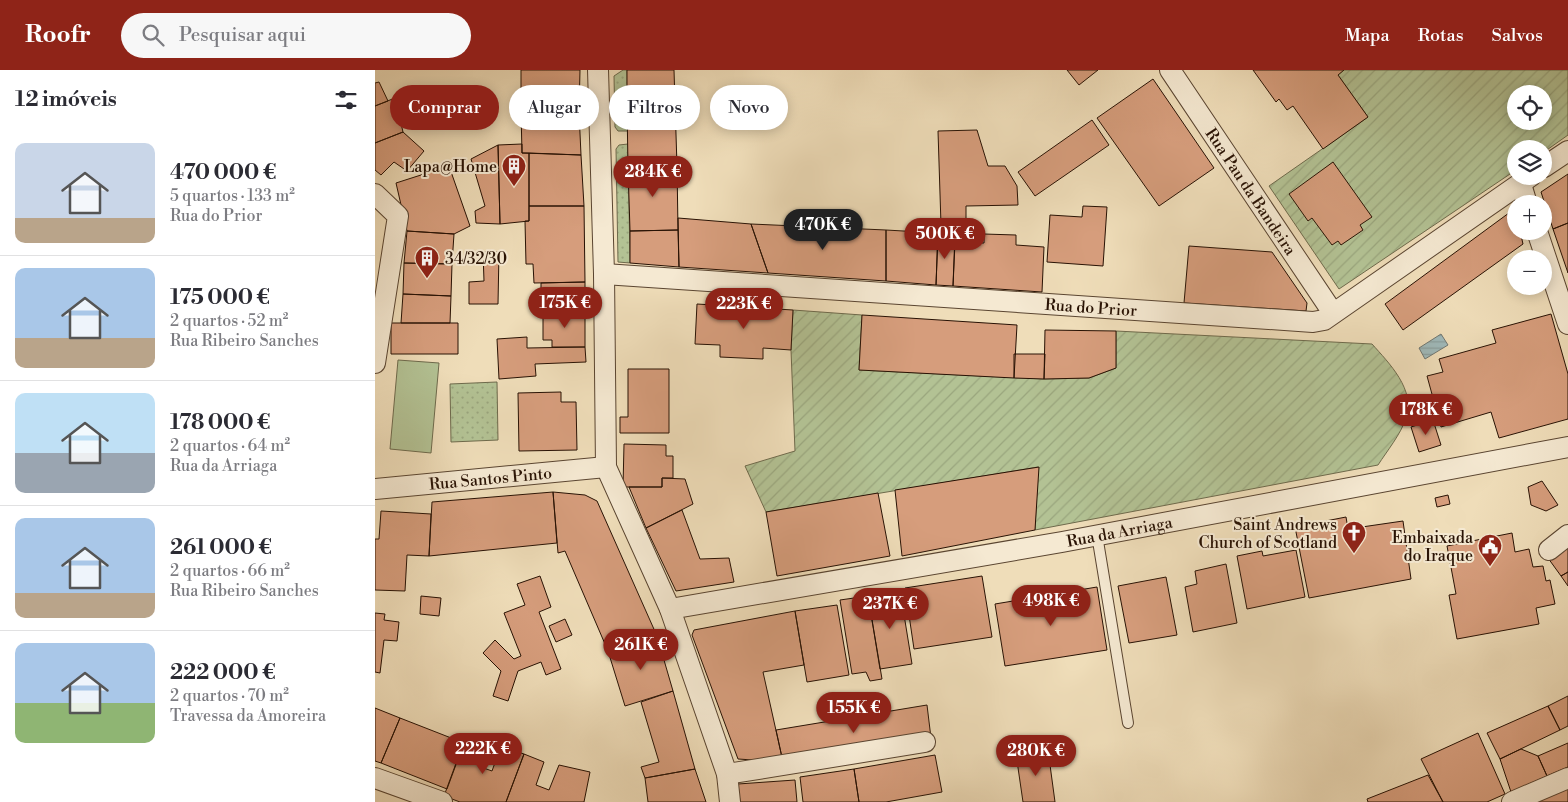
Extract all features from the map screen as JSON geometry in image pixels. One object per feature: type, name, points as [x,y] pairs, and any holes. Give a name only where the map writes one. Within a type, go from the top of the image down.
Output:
[{"type":"street","points":[[598,70],[607,467],[670,609],[727,774],[730,802]]},
{"type":"street","name":"Rua Pau da Bandeira","points":[[1170,70],[1333,313]]},
{"type":"street","points":[[1552,162],[1568,151]]},
{"type":"street","name":"Rua do Prior","points":[[604,274],[1313,322],[1324,320],[1519,185]]},
{"type":"street","points":[[375,194],[397,216],[375,362]]},
{"type":"street","points":[[1540,240],[1568,324]]},
{"type":"street","name":"Rua da Arriaga","points":[[670,609],[1097,535],[1568,447]]},
{"type":"street","name":"Rua Santos Pinto","points":[[375,489],[607,467]]},
{"type":"street","points":[[1549,550],[1568,535]]},
{"type":"street","points":[[727,774],[925,742]]},
{"type":"street","points":[[375,778],[421,799],[442,802]]},
{"type":"street","points":[[1512,802],[1568,778]]},
{"type":"lane","points":[[1097,535],[1128,724]]},
{"type":"green space","points":[[623,70],[627,70],[627,85],[614,85],[614,76]]},
{"type":"green space","points":[[1344,70],[1568,70],[1568,135],[1552,146],[1552,140],[1507,140],[1507,176],[1339,289],[1269,186],[1368,117],[1338,75]]},
{"type":"green space","points":[[628,144],[630,263],[618,262],[616,149],[619,145]]},
{"type":"green space","points":[[793,310],[862,315],[859,370],[1044,379],[1089,378],[1116,368],[1116,331],[1372,344],[1393,368],[1399,378],[1407,397],[1408,408],[1401,430],[1378,465],[1035,530],[1038,467],[766,512],[745,466],[795,451],[791,350]]},
{"type":"green space","points":[[398,360],[439,363],[431,453],[390,449]]},
{"type":"green space","points":[[497,382],[498,440],[451,442],[450,384]]},
{"type":"water","points":[[1441,334],[1448,345],[1425,359],[1419,348]]},
{"type":"building","points":[[521,70],[580,70],[580,85],[521,85]]},
{"type":"building","points":[[627,70],[674,70],[674,85],[627,85]]},
{"type":"building","points":[[1067,70],[1098,70],[1079,85]]},
{"type":"building","points":[[1253,70],[1344,70],[1338,75],[1368,117],[1323,149],[1293,106],[1287,110],[1279,99],[1276,102]]},
{"type":"building","points":[[1153,79],[1214,168],[1159,206],[1097,118]]},
{"type":"building","points":[[379,82],[388,101],[375,106],[375,83]]},
{"type":"building","points":[[390,100],[390,130],[403,130],[403,132],[375,143],[375,106]]},
{"type":"building","points":[[1092,120],[1109,145],[1035,196],[1018,172]]},
{"type":"building","points":[[521,130],[580,130],[581,155],[522,153]]},
{"type":"building","points":[[627,130],[676,130],[677,166],[628,167]]},
{"type":"building","points":[[977,130],[988,166],[1005,166],[1017,186],[1018,205],[966,206],[966,224],[941,225],[938,131]]},
{"type":"building","points":[[403,132],[424,151],[407,171],[394,162],[381,175],[375,170],[375,143]]},
{"type":"building","name":"Lapa@Home","points":[[522,144],[522,153],[529,153],[529,221],[500,224],[498,145]]},
{"type":"building","points":[[498,145],[500,224],[476,223],[475,211],[485,206],[471,159]]},
{"type":"building","points":[[529,153],[581,155],[584,206],[529,206]]},
{"type":"building","points":[[1333,162],[1372,217],[1360,225],[1363,230],[1341,245],[1338,241],[1332,245],[1312,218],[1308,221],[1289,194]]},
{"type":"building","points":[[449,166],[470,226],[454,234],[407,231],[396,183]]},
{"type":"building","points":[[677,166],[678,230],[630,231],[628,167]]},
{"type":"building","points":[[1568,174],[1568,223],[1553,229],[1552,195],[1542,195],[1541,192]]},
{"type":"building","points":[[529,206],[584,206],[585,282],[534,283],[533,264],[526,264],[525,221],[529,221]]},
{"type":"building","points":[[1083,206],[1107,207],[1103,266],[1047,262],[1050,215],[1082,217]]},
{"type":"building","points":[[1507,214],[1507,240],[1522,240],[1523,244],[1515,250],[1507,250],[1507,255],[1403,330],[1385,304]]},
{"type":"building","points":[[678,218],[751,224],[768,273],[679,267]]},
{"type":"building","points":[[1568,223],[1568,273],[1553,229]]},
{"type":"building","points":[[751,224],[886,230],[886,281],[768,273]]},
{"type":"building","points":[[678,230],[679,267],[630,263],[630,231]]},
{"type":"building","points":[[886,230],[938,233],[936,285],[886,281]]},
{"type":"building","points":[[407,231],[454,234],[452,264],[404,263]]},
{"type":"building","points":[[938,233],[955,234],[953,286],[936,285]]},
{"type":"building","points":[[984,234],[1016,235],[1016,245],[1044,247],[1042,292],[953,286],[955,242],[984,243]]},
{"type":"building","points":[[1189,246],[1272,252],[1307,303],[1306,311],[1184,303]]},
{"type":"building","points":[[483,252],[499,252],[498,304],[469,304],[469,282],[484,281]]},
{"type":"building","name":"34/32/30","points":[[404,263],[452,264],[451,296],[403,294]]},
{"type":"building","points":[[585,282],[585,310],[541,311],[541,283]]},
{"type":"building","points":[[403,294],[451,296],[450,323],[401,323]]},
{"type":"building","points":[[697,304],[793,310],[791,350],[763,348],[763,359],[720,357],[720,345],[695,344]]},
{"type":"building","points":[[585,310],[585,347],[552,347],[552,340],[543,340],[543,317],[552,317],[552,311]]},
{"type":"building","points":[[1551,314],[1568,374],[1568,419],[1499,438],[1491,412],[1441,427],[1427,376],[1443,372],[1439,359],[1496,343],[1492,330]]},
{"type":"building","points":[[862,315],[1017,325],[1014,378],[859,370]]},
{"type":"building","points":[[391,323],[458,323],[458,354],[391,354]]},
{"type":"building","points":[[1045,330],[1116,331],[1116,368],[1089,378],[1044,379]]},
{"type":"building","points":[[527,337],[527,348],[585,347],[586,362],[535,364],[536,376],[499,379],[497,339]]},
{"type":"building","points":[[1014,354],[1045,354],[1044,379],[1014,378]]},
{"type":"building","points":[[628,369],[669,369],[669,433],[620,433],[620,417],[628,417]]},
{"type":"building","points":[[561,392],[561,402],[576,402],[577,450],[519,451],[518,393]]},
{"type":"building","points":[[1433,420],[1441,445],[1419,452],[1411,427]]},
{"type":"building","points":[[624,444],[666,445],[666,456],[673,456],[673,478],[662,478],[662,487],[623,487]]},
{"type":"building","points":[[1039,467],[1035,530],[902,556],[895,490]]},
{"type":"building","points":[[662,478],[685,479],[693,504],[646,528],[629,487],[662,487]]},
{"type":"building","points":[[1542,481],[1558,505],[1546,511],[1531,505],[1528,487]]},
{"type":"building","points":[[553,492],[557,543],[429,556],[432,502]]},
{"type":"building","points":[[553,492],[585,495],[597,501],[657,636],[608,651],[565,551],[558,553]]},
{"type":"building","points":[[878,493],[890,556],[777,576],[766,512]]},
{"type":"building","points":[[1448,495],[1450,504],[1437,507],[1435,498]]},
{"type":"building","points":[[682,510],[700,559],[729,558],[734,582],[676,591],[646,528]]},
{"type":"building","points":[[381,511],[431,514],[429,556],[407,555],[405,591],[375,590],[375,539],[379,539]]},
{"type":"building","name":"Saint Andrews Church of Scotland","points":[[1346,517],[1348,529],[1403,521],[1411,579],[1309,598],[1295,527]]},
{"type":"building","points":[[1512,533],[1515,552],[1529,549],[1533,567],[1543,566],[1546,581],[1550,580],[1555,604],[1536,608],[1539,624],[1457,639],[1449,595],[1456,594],[1447,546]]},
{"type":"building","points":[[1568,543],[1568,572],[1561,576],[1548,558]]},
{"type":"building","points":[[1296,550],[1305,597],[1247,609],[1237,556],[1262,551],[1263,556]]},
{"type":"building","points":[[1226,564],[1237,623],[1193,632],[1185,587],[1197,584],[1195,571]]},
{"type":"building","points":[[1568,572],[1568,586],[1561,576]]},
{"type":"building","points":[[540,576],[551,607],[539,612],[561,669],[546,675],[541,662],[518,671],[508,701],[493,696],[501,671],[483,653],[495,640],[514,659],[521,656],[504,613],[525,605],[517,584]]},
{"type":"building","points":[[982,576],[992,637],[914,649],[905,588]]},
{"type":"building","points":[[1166,577],[1177,635],[1129,643],[1118,586]]},
{"type":"building","points":[[1097,587],[1107,650],[1005,666],[995,604]]},
{"type":"building","points":[[900,590],[912,664],[880,669],[868,596]]},
{"type":"building","points":[[421,596],[441,598],[439,616],[420,614]]},
{"type":"building","points":[[868,596],[882,679],[870,681],[866,672],[852,674],[840,600]]},
{"type":"building","points":[[837,605],[849,675],[807,682],[795,611]]},
{"type":"building","points":[[795,611],[804,665],[763,672],[783,762],[738,759],[692,635],[694,630]]},
{"type":"building","points":[[375,613],[385,614],[384,620],[399,622],[397,641],[384,640],[380,673],[375,672]]},
{"type":"building","points":[[565,619],[572,635],[556,642],[549,626]]},
{"type":"building","points":[[657,636],[673,691],[625,706],[608,651]]},
{"type":"building","points":[[673,691],[695,769],[645,778],[641,767],[659,762],[641,702]]},
{"type":"building","points":[[1568,696],[1568,726],[1560,730],[1548,706]]},
{"type":"building","points":[[927,705],[931,738],[783,762],[776,730]]},
{"type":"building","points":[[1548,706],[1560,730],[1500,759],[1487,733]]},
{"type":"building","points":[[375,708],[400,718],[381,763],[375,761]]},
{"type":"building","points":[[400,718],[464,743],[447,789],[381,763]]},
{"type":"building","points":[[1478,733],[1505,794],[1487,802],[1443,802],[1421,759]]},
{"type":"building","points":[[466,736],[486,744],[478,766],[492,771],[501,746],[524,754],[506,802],[460,802],[444,796]]},
{"type":"building","points":[[1568,743],[1568,767],[1547,776],[1538,756]]},
{"type":"building","points":[[1521,749],[1538,756],[1547,776],[1511,792],[1500,759]]},
{"type":"building","points":[[1048,750],[1055,802],[1023,802],[1016,754]]},
{"type":"building","points":[[524,754],[544,762],[536,785],[549,790],[559,765],[590,772],[584,802],[506,802]]},
{"type":"building","points":[[935,755],[942,792],[886,802],[859,802],[854,769]]},
{"type":"building","points":[[695,769],[706,802],[648,802],[645,778]]},
{"type":"building","points":[[854,769],[859,802],[803,802],[800,777]]},
{"type":"building","points":[[1428,775],[1443,802],[1368,802],[1367,799]]},
{"type":"building","points":[[795,780],[797,802],[740,802],[738,784]]},
{"type":"building","points":[[1568,787],[1568,802],[1534,802]]},
{"type":"place","name":"Lapa@Home","points":[[514,187]]},
{"type":"place","name":"34/32/30","points":[[427,279]]},
{"type":"place","name":"Saint Andrews Church of Scotland","points":[[1354,554]]},
{"type":"place","name":"Embaixada do Iraque","points":[[1490,567]]}]
